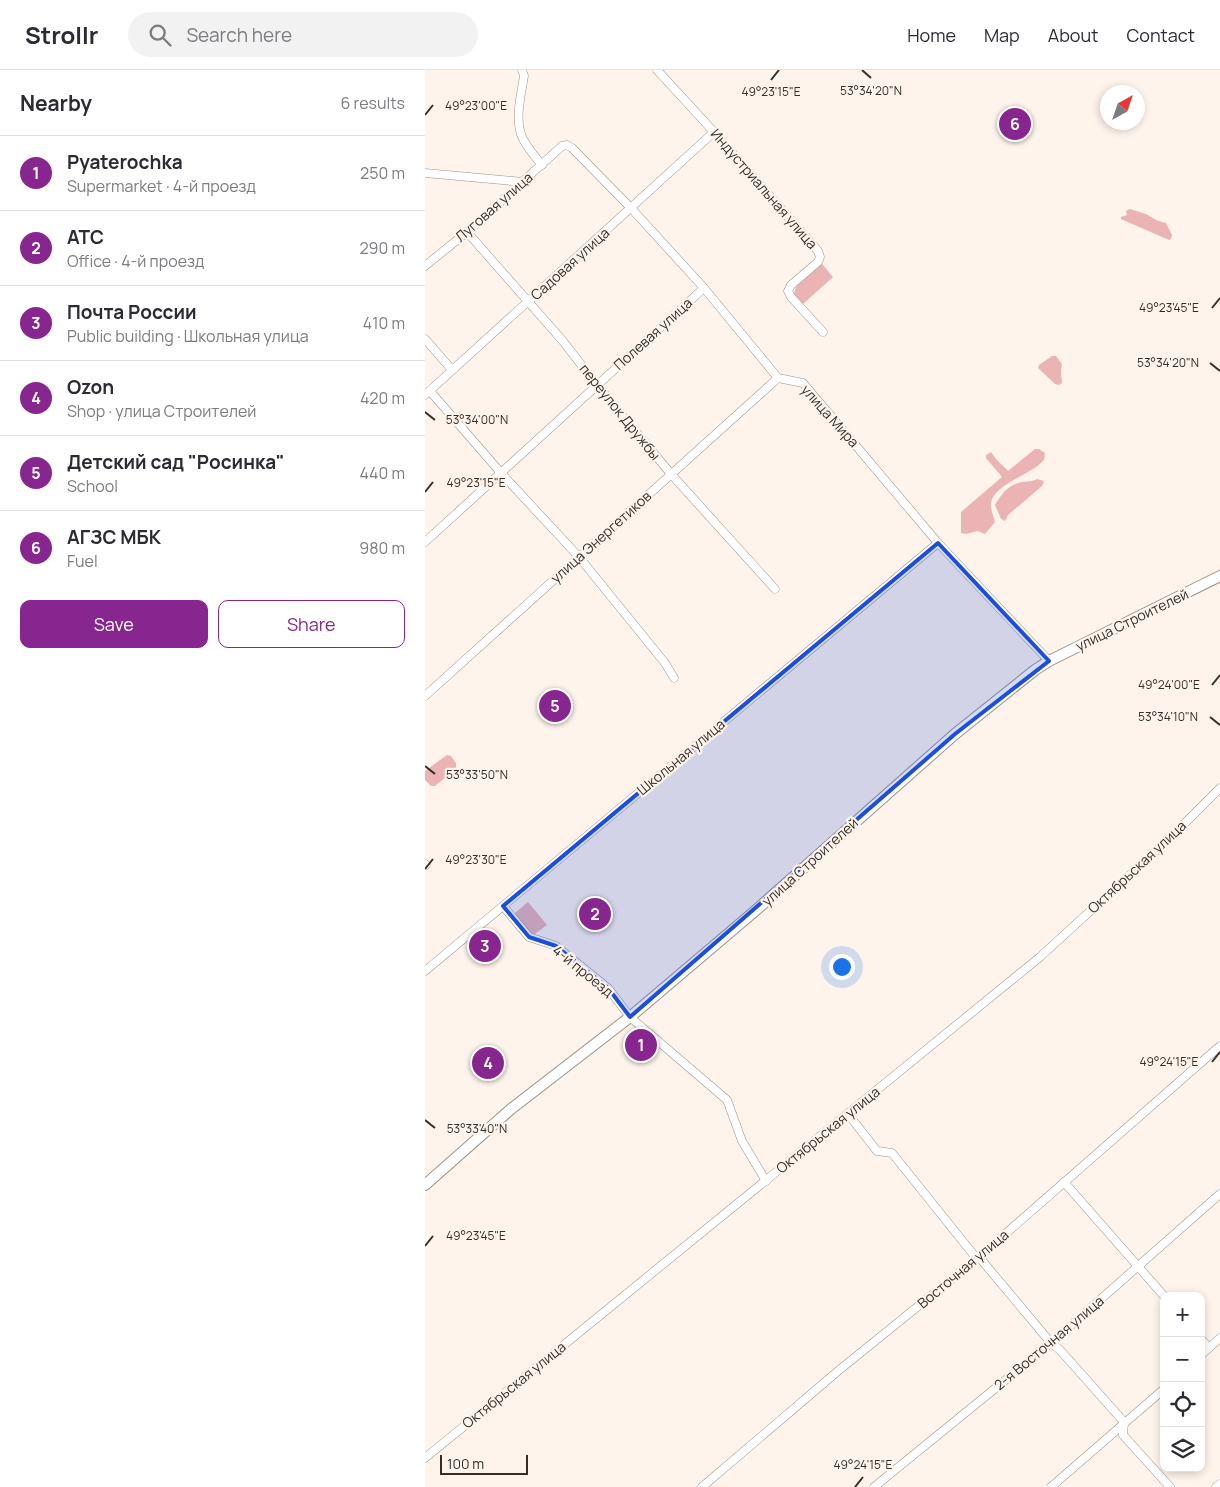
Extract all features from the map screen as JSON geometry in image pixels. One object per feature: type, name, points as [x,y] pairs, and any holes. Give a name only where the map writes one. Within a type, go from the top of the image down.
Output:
[{"type":"main road","name":"улица Строителей","points":[[425,1185],[511,1109],[631,1017],[755,912],[955,734],[1035,670],[1049,661],[1220,576]]},
{"type":"street","points":[[522,70],[524,76],[518,122],[523,139],[541,165]]},
{"type":"street","name":"Индустриальная улица","points":[[657,70],[818,251],[820,257],[818,262],[791,285],[788,291],[791,297],[823,332]]},
{"type":"street","name":"Садовая улица","points":[[427,393],[714,132]]},
{"type":"street","name":"Луговая улица","points":[[427,261],[467,232],[562,146],[567,145],[572,148],[631,208]]},
{"type":"street","points":[[425,172],[523,182]]},
{"type":"street","points":[[631,208],[704,288],[778,378]]},
{"type":"street","name":"переулок Дружбы","points":[[467,232],[562,340],[597,386],[671,474],[775,589]]},
{"type":"street","name":"Полевая улица","points":[[425,542],[704,288]]},
{"type":"street","points":[[425,339],[452,370]]},
{"type":"street","name":"улица Энергетиков","points":[[425,696],[778,378]]},
{"type":"street","name":"улица Мира","points":[[778,378],[803,383],[938,542],[1049,661]]},
{"type":"street","points":[[427,393],[579,556],[665,663],[674,678]]},
{"type":"street","name":"Школьная улица","points":[[425,971],[938,542]]},
{"type":"street","name":"Октябрьская улица","points":[[425,1458],[1040,957],[1170,838],[1220,788]]},
{"type":"street","name":"4-й проезд","points":[[503,906],[529,937],[556,946],[608,988],[631,1017],[727,1100],[742,1141],[766,1181]]},
{"type":"street","name":"Восточная улица","points":[[701,1487],[978,1258],[1220,1046]]},
{"type":"street","points":[[847,1114],[877,1151],[893,1153],[978,1258],[1051,1342],[1125,1422]]},
{"type":"street","points":[[1064,1182],[1160,1292]]},
{"type":"street","name":"2-я Восточная улица","points":[[874,1487],[1051,1342],[1220,1194]]},
{"type":"street","points":[[1205,1352],[1220,1338]]},
{"type":"street","points":[[1205,1344],[1209,1348]]},
{"type":"street","points":[[1051,1487],[1160,1392]]},
{"type":"street","points":[[1125,1422],[1123,1435],[1170,1487]]},
{"type":"street","points":[[1216,1487],[1220,1484]]},
{"type":"highlighted area","points":[[938,543],[1049,661],[955,734],[630,1017],[608,988],[556,946],[529,937],[503,906]]},
{"type":"shaded area","points":[[1130,209],[1166,223],[1172,235],[1171,239],[1169,240],[1121,219],[1121,217],[1127,215],[1126,211]]},
{"type":"shaded area","points":[[822,264],[833,277],[803,304],[794,294],[796,287]]},
{"type":"shaded area","points":[[1052,356],[1056,356],[1062,364],[1062,383],[1059,385],[1055,384],[1038,368],[1039,365]]},
{"type":"shaded area","points":[[1035,449],[1045,453],[1044,460],[999,490],[994,496],[991,505],[995,522],[985,534],[978,531],[966,534],[961,533],[961,512],[1002,477],[986,458],[986,455],[991,452],[1008,471]]},
{"type":"shaded area","points":[[1037,479],[1044,481],[1042,486],[1008,515],[1005,521],[1001,519],[995,505],[1003,493],[1017,483]]},
{"type":"shaded area","points":[[447,755],[451,756],[456,763],[456,769],[435,786],[431,786],[425,780],[425,771]]},
{"type":"shaded area","points":[[528,902],[547,925],[532,936],[514,914]]},
{"type":"place","name":"АГЗС МБК","points":[[1015,124]]},
{"type":"place","name":"Детский сад \"Росинка\"","points":[[555,706]]},
{"type":"place","name":"АТС","points":[[595,914]]},
{"type":"place","name":"Почта России","points":[[485,946]]},
{"type":"place","name":"Pyaterochka","points":[[641,1045]]},
{"type":"place","name":"Ozon","points":[[488,1063]]}]
